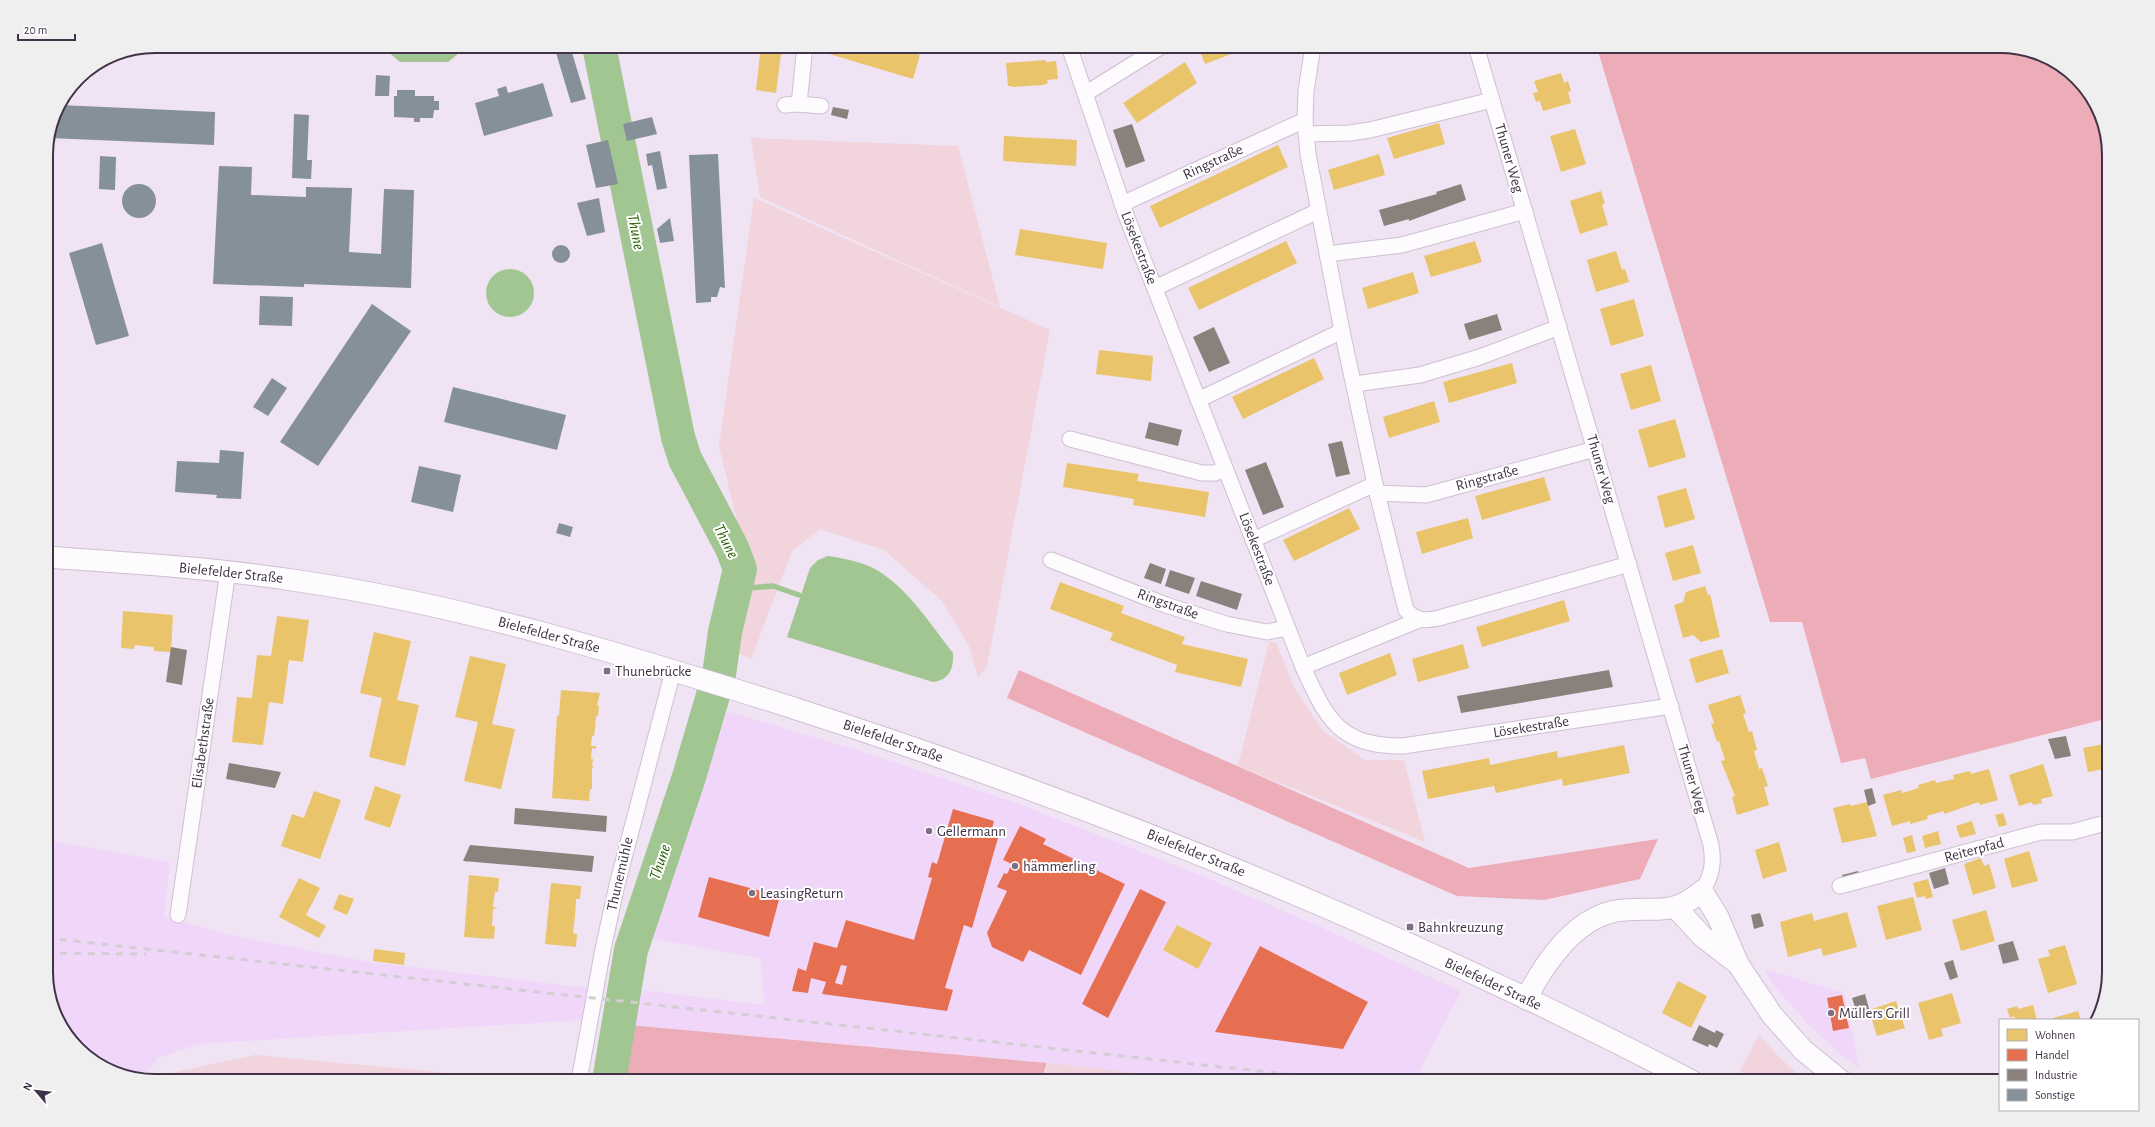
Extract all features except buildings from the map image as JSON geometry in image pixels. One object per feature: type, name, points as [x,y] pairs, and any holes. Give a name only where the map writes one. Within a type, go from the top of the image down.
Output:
[{"type":"main road","name":"Bielefelder Straße","points":[[53,558],[228,571],[300,581],[437,606],[565,638],[734,689],[883,737],[1100,814],[1341,913],[1526,999],[1678,1074]]},
{"type":"main road","points":[[1526,999],[1541,971],[1548,962],[1566,941],[1586,924],[1610,913],[1623,910],[1676,908],[1693,899],[1702,891],[1718,917],[1738,964],[1772,1015],[1786,1033],[1833,1074]]},
{"type":"main road","points":[[1676,908],[1703,937],[1738,964]]},
{"type":"street","points":[[803,53],[792,104],[821,106]]},
{"type":"street","name":"Lösekestraße","points":[[1071,53],[1122,204],[1287,628],[1321,706],[1334,724],[1363,742],[1380,746],[1403,746],[1671,706]]},
{"type":"street","points":[[1085,94],[1151,53]]},
{"type":"street","points":[[1312,53],[1307,84],[1306,127],[1318,211],[1376,489],[1406,610],[1419,620]]},
{"type":"street","name":"Thuner Weg","points":[[1478,53],[1711,846],[1713,866],[1707,883],[1702,891]]},
{"type":"street","name":"Ringstraße","points":[[1122,204],[1306,127],[1350,133],[1370,130],[1492,100]]},
{"type":"street","points":[[1155,288],[1318,211]]},
{"type":"street","points":[[1327,254],[1402,245],[1525,211]]},
{"type":"street","points":[[1355,384],[1420,375],[1480,357],[1559,327]]},
{"type":"street","points":[[1198,400],[1342,331]]},
{"type":"street","points":[[1070,439],[1202,472],[1215,473],[1225,469]]},
{"type":"street","name":"Ringstraße","points":[[1253,540],[1376,489],[1426,495],[1595,449]]},
{"type":"street","name":"Ringstraße","points":[[1051,560],[1166,605],[1226,624],[1267,632],[1287,628]]},
{"type":"street","points":[[1303,667],[1419,620],[1439,618],[1629,564]]},
{"type":"street","name":"Elisabethstraße","points":[[178,915],[228,571]]},
{"type":"street","name":"Thunemühle","points":[[580,1074],[603,949],[619,878],[674,671]]},
{"type":"street","name":"Reiterpfad","points":[[1840,886],[2041,832],[2072,832],[2102,824]]},
{"type":"shaded area","points":[[389,53],[459,53],[448,62],[400,62]]},
{"type":"shaded area","points":[[1599,53],[2007,53],[2033,58],[2057,70],[2077,88],[2085,98],[2097,122],[2102,148],[2102,720],[1871,779],[1865,758],[1841,763],[1802,622],[1770,622]]},
{"type":"shaded area","points":[[751,138],[958,146],[1000,307],[760,197]]},
{"type":"shaded area","points":[[754,198],[1050,330],[987,667],[978,677],[969,646],[942,601],[884,550],[820,529],[792,551],[751,659],[736,652],[748,567],[719,446]]},
{"type":"shaded area","points":[[510,269],[519,271],[527,276],[532,284],[534,293],[532,302],[527,310],[519,315],[510,317],[501,315],[493,310],[488,302],[486,293],[488,284],[493,276],[501,271]]},
{"type":"shaded area","points":[[828,556],[864,564],[875,569],[898,586],[908,596],[953,653],[953,664],[947,676],[933,682],[787,637],[810,568],[818,560]]},
{"type":"shaded area","points":[[1269,642],[1276,642],[1294,687],[1322,730],[1365,760],[1404,760],[1425,842],[1238,766]]},
{"type":"shaded area","points":[[1019,670],[1469,868],[1658,839],[1640,879],[1544,900],[1457,896],[1007,698]]},
{"type":"shaded area","points":[[727,711],[860,751],[1008,800],[1195,873],[1305,920],[1461,991],[1418,1074],[1146,1074],[1048,1063],[629,1025],[632,989],[765,1005],[760,958],[653,939]]},
{"type":"shaded area","points":[[53,841],[170,862],[164,917],[235,936],[370,962],[587,988],[584,1020],[198,1044],[158,1058],[146,1073],[122,1069],[98,1057],[78,1039],[70,1029],[58,1005],[53,979]]},
{"type":"shaded area","points":[[1764,969],[1844,993],[1859,1068],[1839,1053],[1806,1022],[1774,986]]},
{"type":"shaded area","points":[[623,1024],[1047,1063],[1043,1074],[617,1074]]},
{"type":"shaded area","points":[[1759,1035],[1797,1074],[1744,1074],[1740,1071]]},
{"type":"shaded area","points":[[255,1055],[458,1074],[166,1074]]},
{"type":"shaded area","points":[[1048,1063],[1146,1074],[1045,1074]]},
{"type":"waterway","name":"Thune","points":[[600,53],[678,437],[685,459],[732,548],[740,569],[725,632],[719,675],[689,777],[631,950],[610,1074]]},
{"type":"waterway","points":[[735,589],[773,586],[799,595]]},
{"type":"railway","points":[[53,939],[1286,1074]]},
{"type":"railway","points":[[53,953],[146,954]]},
{"type":"place","name":"Thunebrücke","points":[[607,671]]},
{"type":"place","name":"Gellermann","points":[[929,831]]},
{"type":"place","name":"hämmerling","points":[[1015,866]]},
{"type":"place","name":"LeasingReturn","points":[[752,893]]},
{"type":"place","name":"Bahnkreuzung","points":[[1410,927]]},
{"type":"place","name":"Müllers Grill","points":[[1831,1013]]}]
